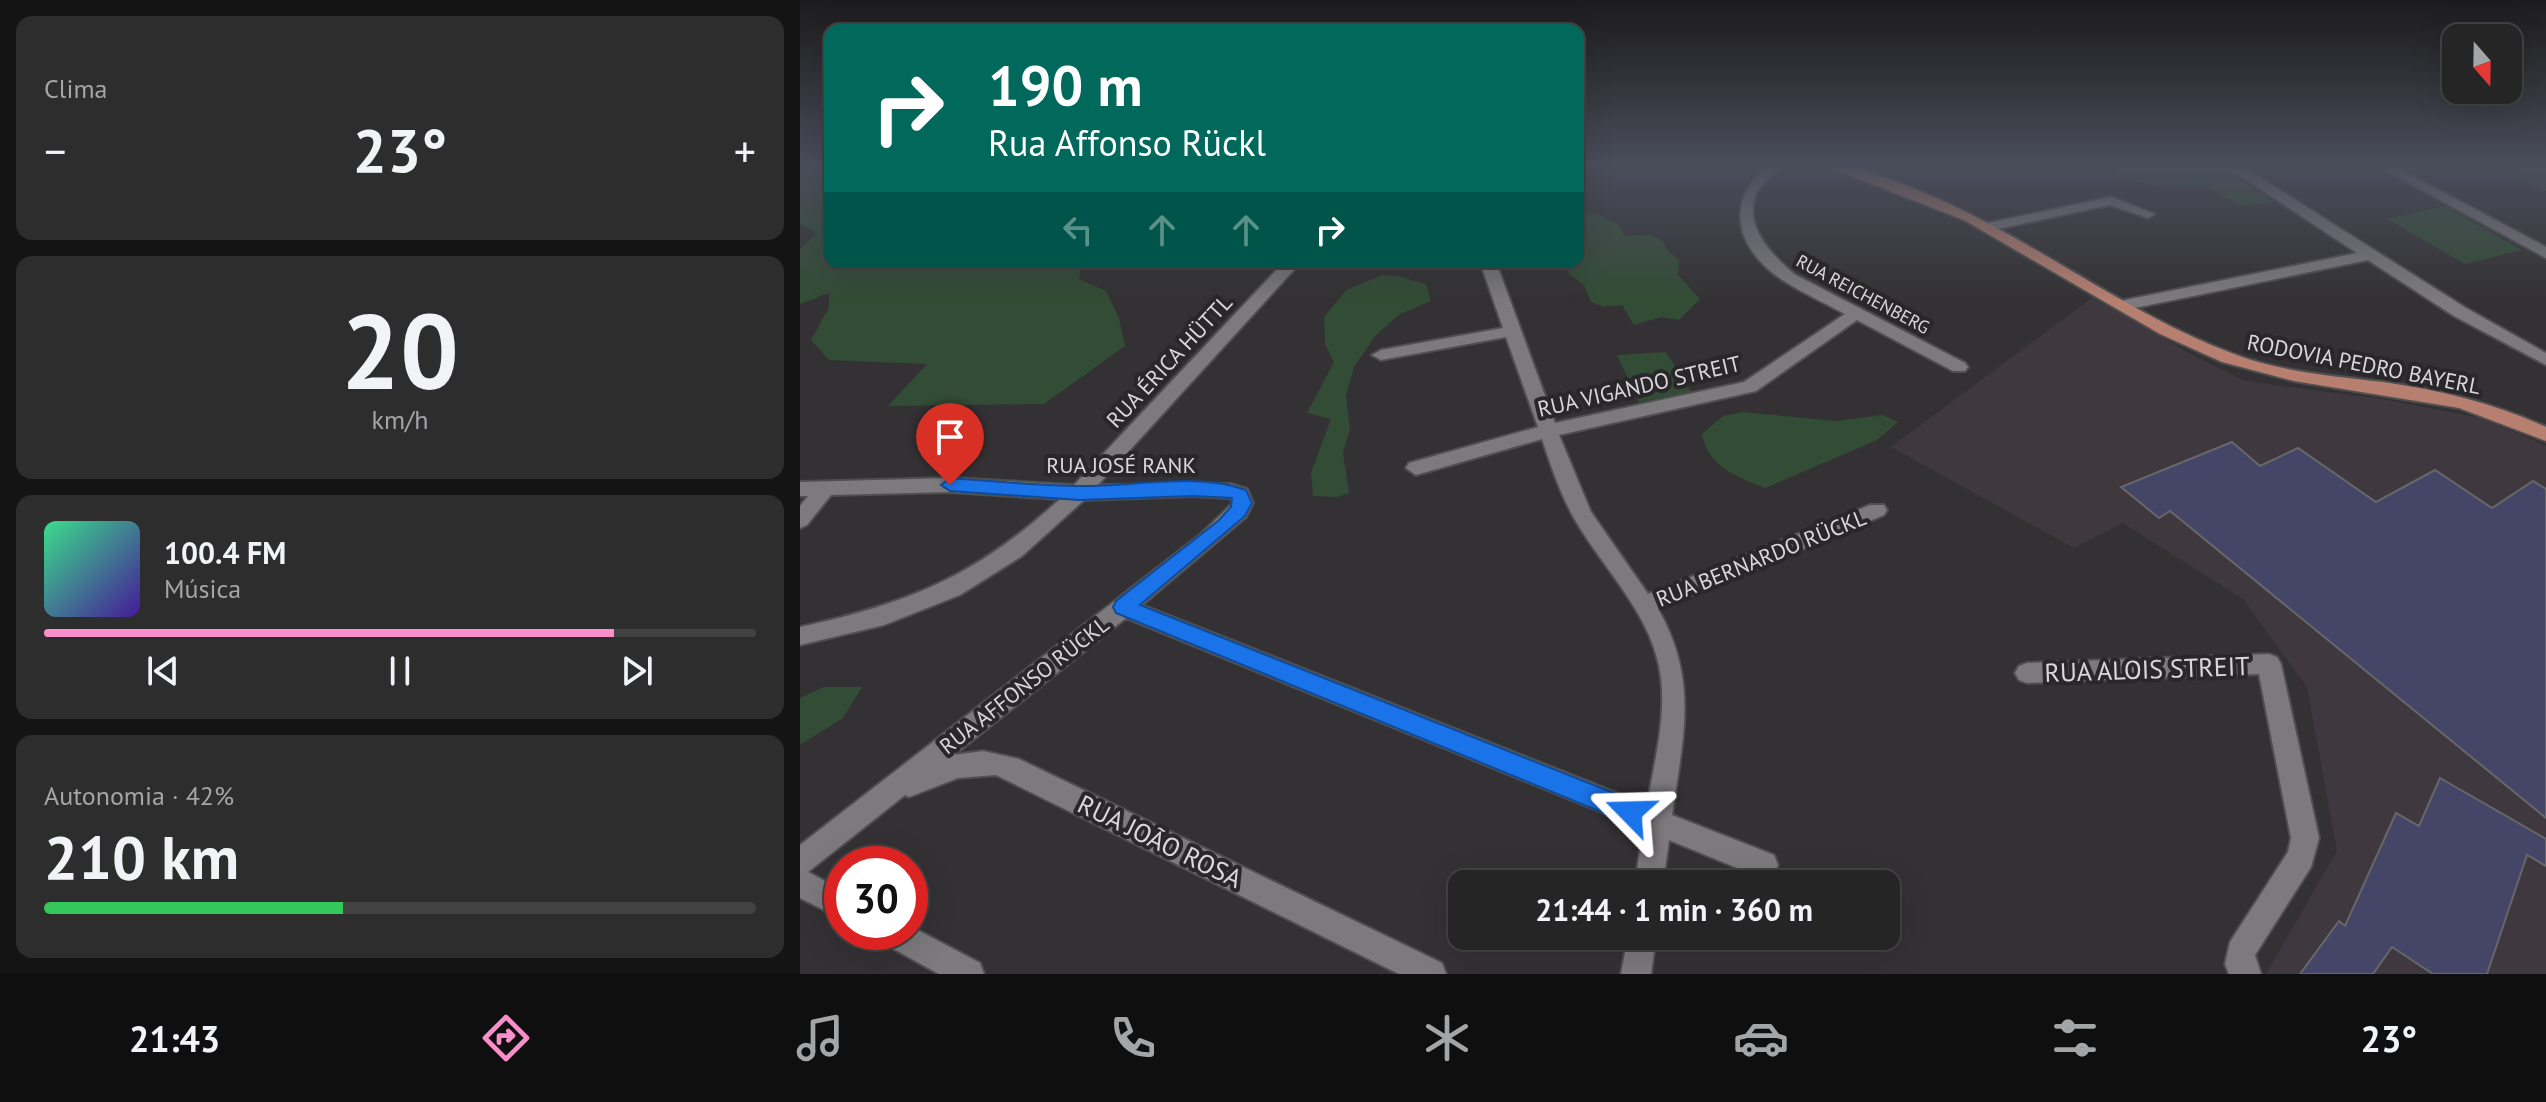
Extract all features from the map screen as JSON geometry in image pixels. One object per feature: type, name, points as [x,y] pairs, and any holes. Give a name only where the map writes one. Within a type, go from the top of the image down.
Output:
[{"type":"main road","name":"RODOVIA PEDRO BAYERL","points":[[1952,210],[1988,227],[2189,341],[2243,363],[2308,379],[2448,399],[2499,414],[2546,435]]},
{"type":"street","name":"RUA REICHENBERG","points":[[1746,210],[1746,225],[1757,250],[1788,277],[1959,367]]},
{"type":"street","points":[[1988,227],[2066,210]]},
{"type":"street","points":[[2140,210],[2148,214]]},
{"type":"street","points":[[2300,210],[2460,312],[2546,360]]},
{"type":"street","points":[[2467,210],[2546,253]]},
{"type":"street","points":[[2125,305],[2368,255]]},
{"type":"street","name":"RUA ÉRICA HÜTTL","points":[[800,636],[880,617],[950,593],[1004,561],[1044,528],[1079,493],[1287,268]]},
{"type":"street","points":[[1490,268],[1547,431],[1583,516],[1658,630],[1673,677],[1672,725],[1651,870]]},
{"type":"street","name":"RUA VIGANDO STREIT","points":[[1416,468],[1547,431],[1750,387],[1855,314]]},
{"type":"street","points":[[1381,355],[1513,331]]},
{"type":"street","name":"RUA JOSÉ RANK","points":[[800,489],[950,485],[1079,493],[1215,490],[1240,494],[1243,503]]},
{"type":"street","points":[[800,520],[826,488]]},
{"type":"street","name":"RUA AFFONSO RÜCKL","points":[[800,862],[1225,526],[1243,503]]},
{"type":"street","name":"RUA BERNARDO RÜCKL","points":[[1644,605],[1877,510]]},
{"type":"street","points":[[1123,607],[1764,865]]},
{"type":"street","name":"RUA ALOIS STREIT","points":[[2027,673],[2269,664],[2305,838],[2301,857],[2240,952],[2240,964],[2246,974]]},
{"type":"street","name":"RUA JOÃO ROSA","points":[[883,796],[969,762],[998,763],[1431,974]]},
{"type":"street","points":[[800,883],[824,896]]},
{"type":"street","points":[[924,950],[969,974]]},
{"type":"street","points":[[1636,974],[1640,950]]},
{"type":"shaded area","points":[[2093,297],[2194,356],[2245,381],[2382,399],[2481,418],[2546,446],[2546,974],[2266,974],[2337,851],[2307,687],[2243,599],[2123,523],[2074,548],[1891,447]]},
{"type":"green space","points":[[800,210],[824,210],[824,268],[1081,268],[1079,279],[1106,291],[1119,318],[1125,346],[1044,404],[888,406],[927,364],[829,360],[811,340],[829,307],[829,293],[800,304],[800,249],[817,234],[800,223]]},
{"type":"green space","points":[[2425,210],[2453,210],[2522,250],[2465,264],[2387,219]]},
{"type":"green space","points":[[1592,212],[1618,224],[1625,236],[1651,235],[1663,241],[1667,250],[1679,260],[1678,275],[1700,299],[1679,320],[1661,317],[1634,325],[1622,305],[1604,307],[1591,302],[1584,285],[1570,275],[1566,268],[1584,268],[1584,215]]},
{"type":"green space","points":[[1382,275],[1426,284],[1431,301],[1400,314],[1376,335],[1354,367],[1346,395],[1350,430],[1343,452],[1349,493],[1338,497],[1313,496],[1311,473],[1331,419],[1307,413],[1334,362],[1325,344],[1324,317],[1346,290]]},
{"type":"green space","points":[[1666,352],[1691,392],[1639,402],[1617,355]]},
{"type":"green space","points":[[1743,412],[1836,421],[1883,415],[1898,422],[1877,440],[1765,488],[1725,469],[1710,455],[1705,445],[1702,434],[1723,416]]},
{"type":"green space","points":[[824,687],[862,687],[843,718],[800,745],[800,698]]},
{"type":"building","points":[[2232,442],[2260,466],[2298,448],[2376,502],[2435,470],[2492,508],[2533,481],[2546,489],[2546,818],[2170,511],[2159,518],[2121,487]]},
{"type":"building","points":[[2440,778],[2546,839],[2546,866],[2527,855],[2487,974],[2433,974],[2392,947],[2373,974],[2300,974],[2339,921],[2345,926],[2396,813],[2419,826]]},
{"type":"route","points":[[950,485],[1079,493],[1193,489],[1240,494],[1243,503],[1239,512],[1225,526],[1123,607],[1630,812]]}]
